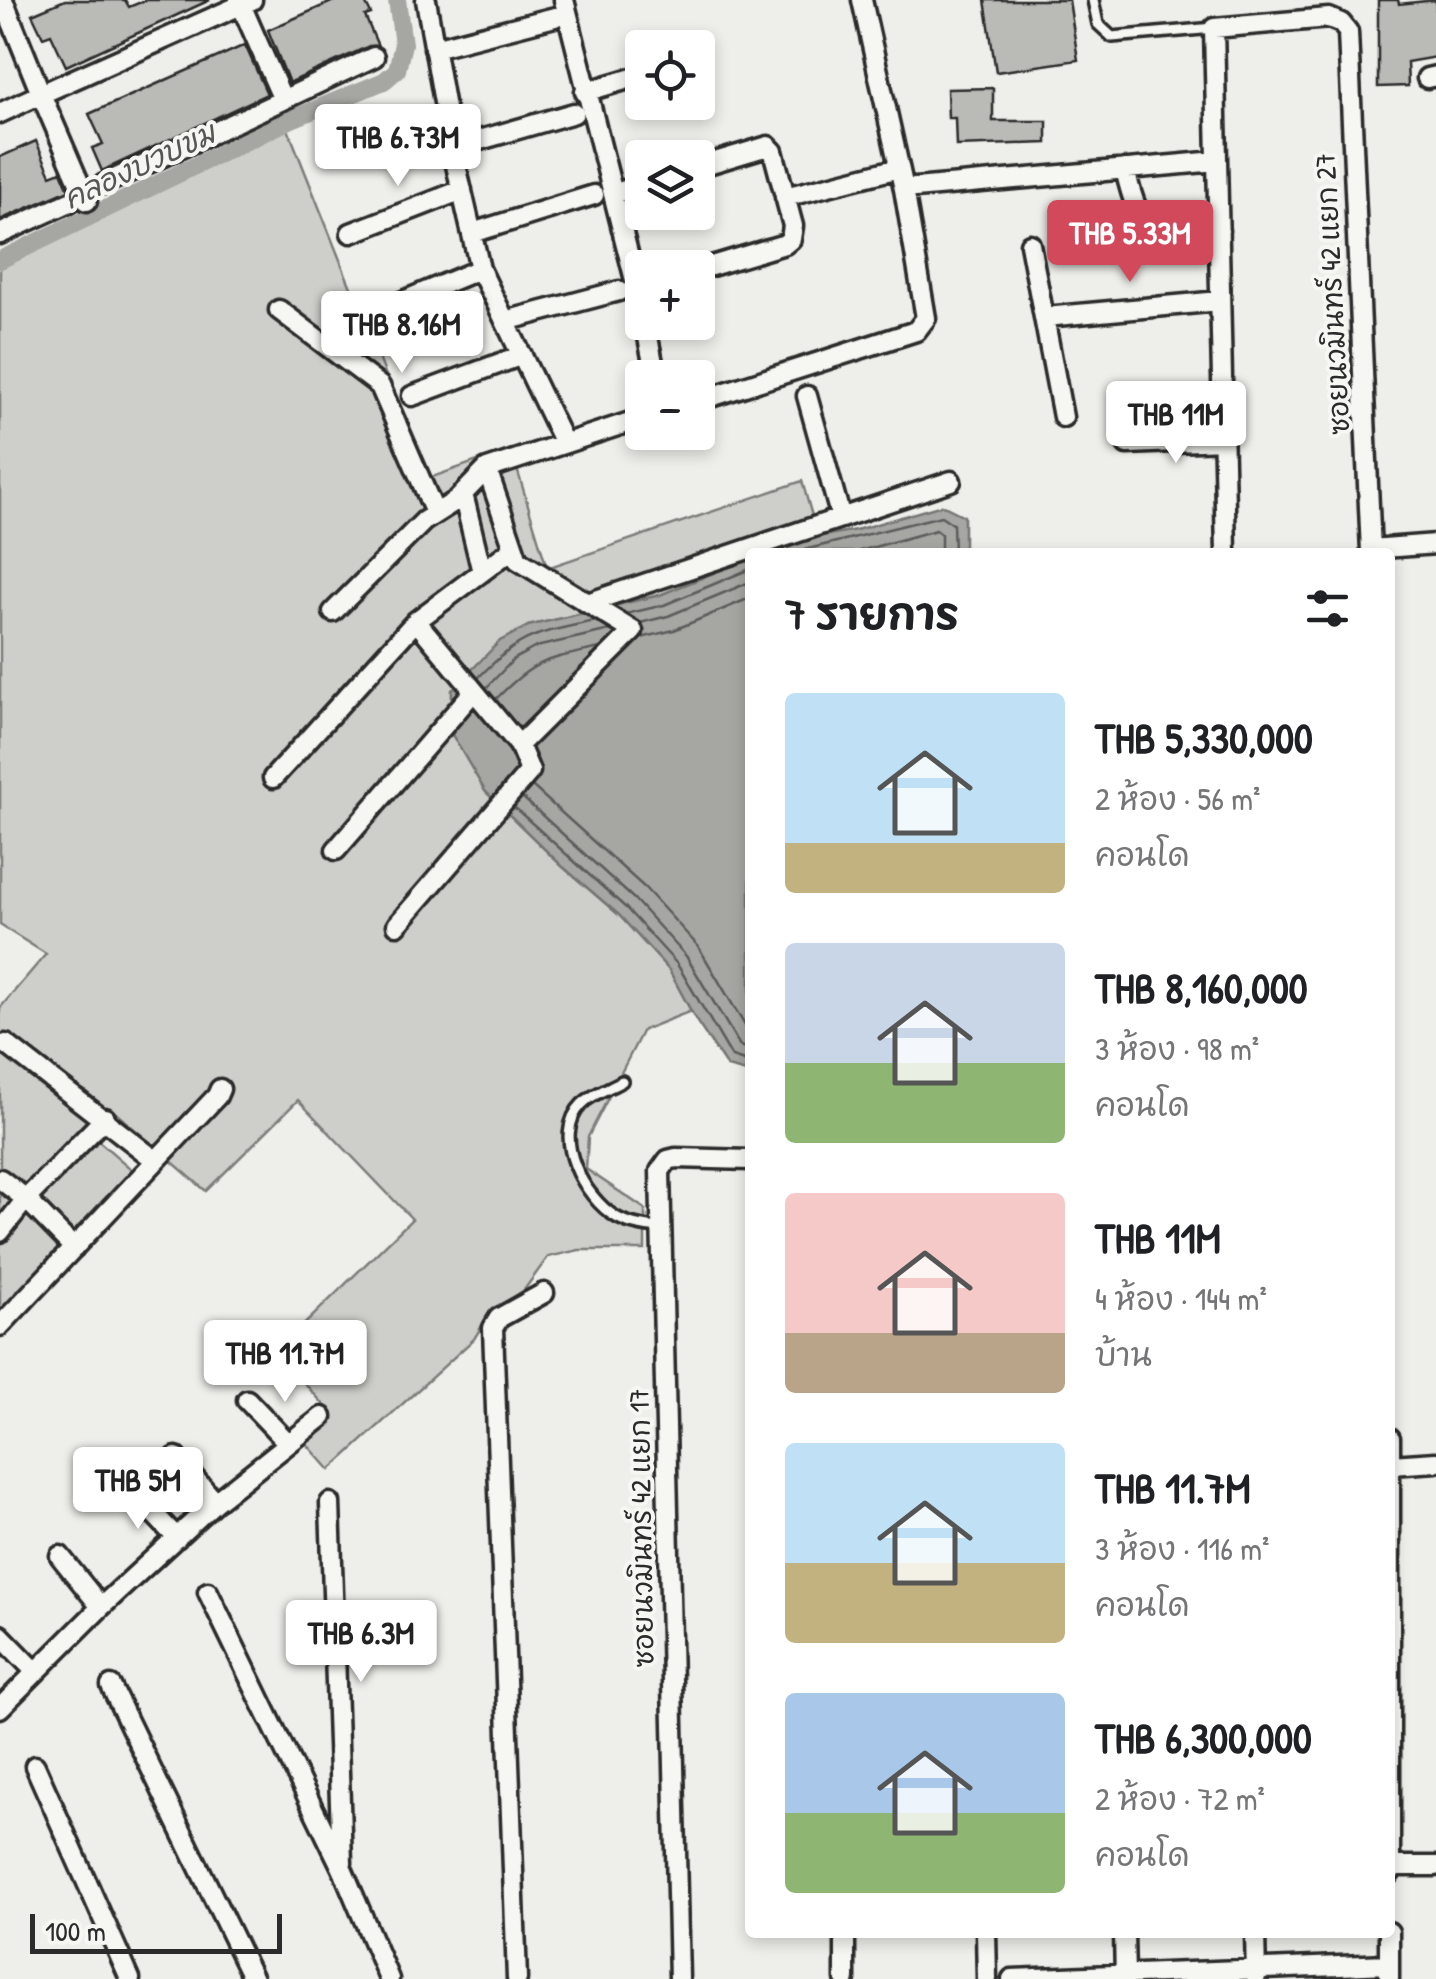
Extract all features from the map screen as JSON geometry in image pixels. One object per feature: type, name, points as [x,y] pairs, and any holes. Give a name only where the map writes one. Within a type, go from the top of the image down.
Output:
[{"type":"street","points":[[0,234],[78,201],[3,0]]},
{"type":"street","points":[[426,0],[452,148],[480,269],[564,443]]},
{"type":"street","points":[[715,396],[916,332],[923,326],[926,307],[904,189],[862,0]]},
{"type":"street","points":[[0,113],[244,2],[283,100]]},
{"type":"street","points":[[434,48],[565,5],[604,195],[626,250]]},
{"type":"street","name":"ซอยนวมินทร์ 42 แยก 27","points":[[1214,28],[1329,18],[1342,23],[1348,32],[1371,548]]},
{"type":"street","points":[[1214,28],[1226,548]]},
{"type":"street","points":[[104,184],[374,57]]},
{"type":"street","points":[[585,92],[625,80]]},
{"type":"street","points":[[452,148],[574,112]]},
{"type":"street","points":[[715,162],[768,146],[773,150],[793,226],[790,239],[784,244],[715,265]]},
{"type":"street","points":[[904,189],[1217,161]]},
{"type":"street","points":[[785,197],[900,168]]},
{"type":"street","points":[[1125,169],[1134,208],[1150,226],[1176,234],[1219,232]]},
{"type":"street","points":[[472,234],[625,189]]},
{"type":"street","points":[[351,233],[462,190]]},
{"type":"street","points":[[1030,244],[1063,416]]},
{"type":"street","points":[[384,309],[480,269]]},
{"type":"street","points":[[505,321],[619,290]]},
{"type":"street","points":[[1045,317],[1220,301]]},
{"type":"street","points":[[279,310],[380,386],[436,513]]},
{"type":"street","points":[[412,396],[522,356]]},
{"type":"street","points":[[808,396],[841,518]]},
{"type":"street","points":[[334,612],[488,468],[625,423]]},
{"type":"street","points":[[1127,444],[1223,440]]},
{"type":"street","points":[[488,468],[518,560],[633,631],[519,744]]},
{"type":"street","points":[[751,548],[951,481]]},
{"type":"street","points":[[463,494],[482,572]]},
{"type":"street","points":[[1395,548],[1436,544]]},
{"type":"street","points":[[273,778],[416,620],[514,548]]},
{"type":"street","points":[[587,603],[745,550]]},
{"type":"street","points":[[397,924],[530,770],[519,744],[416,620]]},
{"type":"street","points":[[336,850],[474,690]]},
{"type":"street","points":[[6,1044],[154,1160]]},
{"type":"street","points":[[0,1326],[217,1096],[220,1088]]},
{"type":"street","points":[[0,1232],[26,1199],[105,1118]]},
{"type":"street","name":"ซอยนวมินทร์ 42 แยก 17","points":[[679,1979],[660,1170],[676,1158],[745,1160]]},
{"type":"street","points":[[0,1179],[26,1199],[74,1248]]},
{"type":"street","points":[[517,1979],[493,1328],[499,1318],[544,1294]]},
{"type":"street","points":[[247,1400],[288,1444]]},
{"type":"street","points":[[0,1708],[101,1607],[215,1502],[322,1416]]},
{"type":"street","points":[[176,1457],[215,1502]]},
{"type":"street","points":[[1395,1465],[1436,1462]]},
{"type":"street","points":[[135,1494],[177,1538]]},
{"type":"street","points":[[330,1502],[342,1868]]},
{"type":"street","points":[[60,1556],[101,1607]]},
{"type":"street","points":[[208,1592],[342,1868],[389,1979]]},
{"type":"street","points":[[0,1635],[36,1672]]},
{"type":"street","points":[[111,1686],[253,1979]]},
{"type":"street","points":[[35,1766],[130,1979]]},
{"type":"street","points":[[1395,1870],[1436,1866]]},
{"type":"street","points":[[845,1938],[846,1979]]},
{"type":"street","points":[[986,1938],[987,1979]]},
{"type":"street","points":[[1124,1938],[1125,1977]]},
{"type":"street","points":[[1255,1938],[1256,1974]]},
{"type":"street","points":[[1012,1979],[1388,1971],[1389,1938]]},
{"type":"lane","points":[[1092,0],[1098,24],[1112,37],[1214,28]]},
{"type":"lane","points":[[622,1081],[582,1103],[570,1121],[574,1160],[590,1193],[614,1216],[639,1226],[661,1228]]},
{"type":"shaded area","points":[[286,124],[427,479],[511,449],[547,568],[802,481],[818,537],[780,548],[745,548],[745,560],[660,595],[528,626],[485,791],[619,915],[669,970],[691,1011],[643,1030],[588,1137],[586,1169],[645,1209],[645,1250],[579,1250],[548,1257],[524,1290],[489,1314],[474,1339],[330,1470],[306,1443],[332,1419],[327,1408],[276,1352],[412,1219],[298,1100],[206,1191],[110,1108],[86,1130],[137,1174],[0,1319],[0,1008],[46,954],[0,925],[0,267]]},
{"type":"water","points":[[942,505],[964,516],[964,548],[777,548]]},
{"type":"water","points":[[745,560],[745,1072],[727,1067],[669,970],[619,915],[485,791],[451,733],[452,690],[500,641],[528,626],[660,595]]},
{"type":"building","points":[[65,0],[125,0],[129,7],[146,0],[210,0],[66,66],[51,34],[43,37],[32,14]]},
{"type":"building","points":[[336,0],[364,0],[371,14],[365,16],[378,46],[369,46],[289,83],[268,30]]},
{"type":"building","points":[[985,0],[1069,0],[1078,60],[996,72]]},
{"type":"building","points":[[1378,0],[1398,0],[1399,4],[1436,0],[1436,57],[1407,62],[1408,86],[1378,87]]},
{"type":"building","points":[[245,45],[267,94],[102,171],[92,148],[103,144],[89,114]]},
{"type":"building","points":[[993,88],[993,121],[1047,121],[1047,143],[956,146],[955,118],[948,118],[947,89]]},
{"type":"building","points":[[36,141],[51,175],[61,171],[69,190],[0,220],[0,157]]},
{"type":"waterway","name":"คลองบวบขม","points":[[0,260],[292,119],[384,81],[397,70],[403,44],[397,0]]}]
